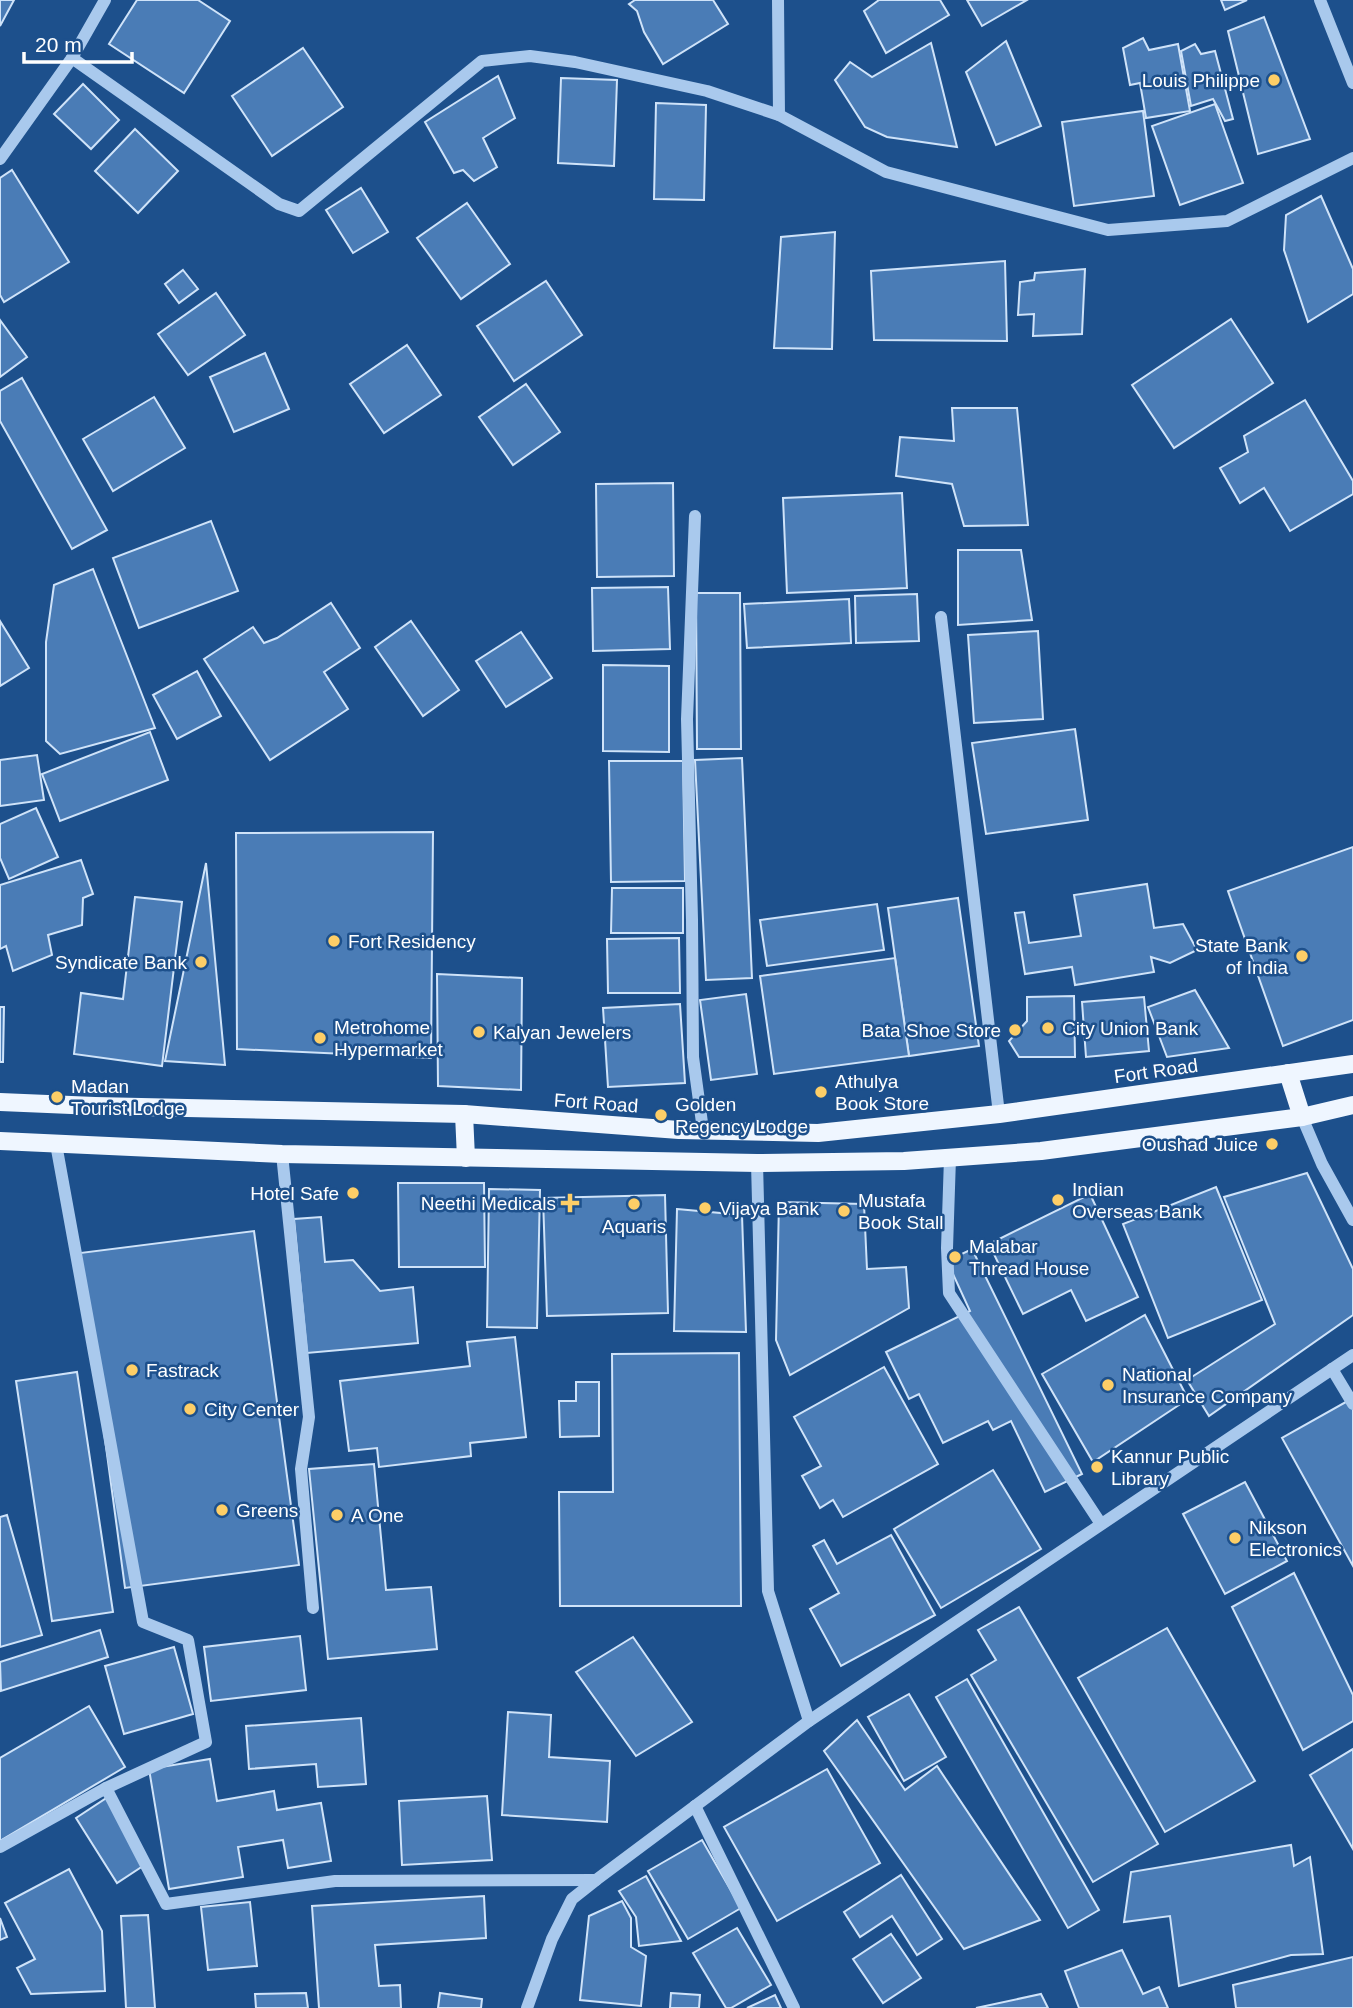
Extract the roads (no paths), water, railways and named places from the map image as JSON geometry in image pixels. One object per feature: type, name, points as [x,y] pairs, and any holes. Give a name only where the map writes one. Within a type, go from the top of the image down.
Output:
[{"type":"main road","name":"Fort Road","points":[[0,1102],[464,1114],[703,1130],[818,1133],[999,1114],[1353,1064]]},
{"type":"main road","points":[[1288,1073],[1302,1117]]},
{"type":"main road","points":[[0,1141],[282,1154],[757,1163],[904,1161],[1041,1151],[1302,1117],[1353,1105]]},
{"type":"main road","points":[[464,1114],[466,1158]]},
{"type":"street","points":[[0,159],[72,58],[105,0]]},
{"type":"street","points":[[778,0],[779,115]]},
{"type":"street","points":[[1320,0],[1353,83]]},
{"type":"street","points":[[72,58],[279,204],[299,211],[482,61],[530,56],[575,62],[708,90],[779,115],[886,172],[1108,230],[1227,221],[1353,158]]},
{"type":"street","points":[[695,516],[687,719],[692,1058],[703,1130]]},
{"type":"street","points":[[941,617],[999,1114]]},
{"type":"street","points":[[1302,1117],[1322,1164],[1353,1220]]},
{"type":"street","points":[[0,1847],[106,1788],[206,1742],[188,1640],[143,1622],[56,1144]]},
{"type":"street","points":[[282,1154],[309,1417],[301,1469],[313,1608]]},
{"type":"street","points":[[950,1158],[947,1248],[949,1293],[1101,1524]]},
{"type":"street","points":[[757,1163],[768,1591],[809,1721]]},
{"type":"street","points":[[527,2008],[552,1939],[572,1899],[596,1880],[809,1721],[1353,1355]]},
{"type":"street","points":[[1332,1369],[1353,1404]]},
{"type":"street","points":[[106,1788],[166,1904],[335,1881],[596,1880]]},
{"type":"street","points":[[695,1806],[794,2008]]},
{"type":"place","name":"Louis Philippe","points":[[1274,80]]},
{"type":"place","name":"Fort Residency","points":[[334,941]]},
{"type":"place","name":"State Bank of India","points":[[1302,956]]},
{"type":"place","name":"Syndicate Bank","points":[[201,962]]},
{"type":"place","name":"City Union Bank","points":[[1048,1028]]},
{"type":"place","name":"Bata Shoe Store","points":[[1015,1030]]},
{"type":"place","name":"Kalyan Jewelers","points":[[479,1032]]},
{"type":"place","name":"Metrohome Hypermarket","points":[[320,1038]]},
{"type":"place","name":"Athulya Book Store","points":[[821,1092]]},
{"type":"place","name":"Madan Tourist Lodge","points":[[57,1097]]},
{"type":"place","name":"Golden Regency Lodge","points":[[661,1115]]},
{"type":"place","name":"Oushad Juice","points":[[1272,1144]]},
{"type":"place","name":"Hotel Safe","points":[[353,1193]]},
{"type":"place","name":"Indian Overseas Bank","points":[[1058,1200]]},
{"type":"place","name":"Neethi Medicals","points":[[570,1203]]},
{"type":"place","name":"Aquaris","points":[[634,1204]]},
{"type":"place","name":"Vijaya Bank","points":[[705,1208]]},
{"type":"place","name":"Mustafa Book Stall","points":[[844,1211]]},
{"type":"place","name":"Malabar Thread House","points":[[955,1257]]},
{"type":"place","name":"Fastrack","points":[[132,1370]]},
{"type":"place","name":"National Insurance Company","points":[[1108,1385]]},
{"type":"place","name":"City Center","points":[[190,1409]]},
{"type":"place","name":"Kannur Public Library","points":[[1097,1467]]},
{"type":"place","name":"Greens","points":[[222,1510]]},
{"type":"place","name":"A One","points":[[337,1515]]},
{"type":"place","name":"Nikson Electronics","points":[[1235,1538]]}]
